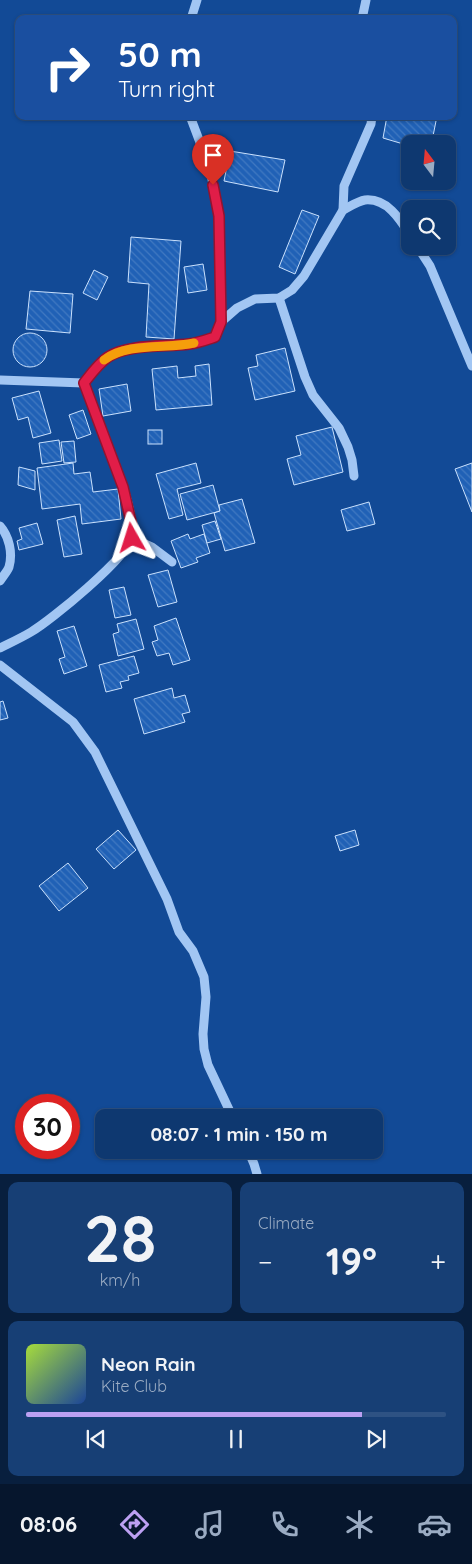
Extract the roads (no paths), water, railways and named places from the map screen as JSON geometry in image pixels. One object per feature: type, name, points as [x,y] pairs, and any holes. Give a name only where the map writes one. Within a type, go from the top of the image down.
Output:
[{"type":"street","points":[[192,15],[197,0]]},
{"type":"street","points":[[363,15],[366,0]]},
{"type":"street","points":[[84,383],[98,366],[110,356],[131,349],[203,342],[215,337],[221,322],[219,216],[210,169],[192,120]]},
{"type":"street","points":[[221,322],[237,308],[255,299],[279,298],[292,290],[304,276],[343,210],[344,186],[372,120]]},
{"type":"street","points":[[343,210],[363,200],[373,201],[388,206],[401,221]]},
{"type":"street","points":[[423,255],[430,266],[472,366]]},
{"type":"street","points":[[279,298],[313,396],[339,428],[348,447],[354,476]]},
{"type":"street","points":[[0,380],[84,383]]},
{"type":"street","points":[[0,648],[32,632],[59,612],[127,548],[132,538],[132,526],[126,498],[84,383]]},
{"type":"street","points":[[0,526],[7,534],[10,548],[8,567],[0,580]]},
{"type":"street","points":[[132,538],[152,547],[172,562]]},
{"type":"street","points":[[0,665],[73,722],[95,752],[167,898],[179,932],[194,951],[204,977],[206,998],[203,1034],[204,1049],[208,1065],[229,1109]]},
{"type":"street","points":[[252,1159],[257,1174]]}]
